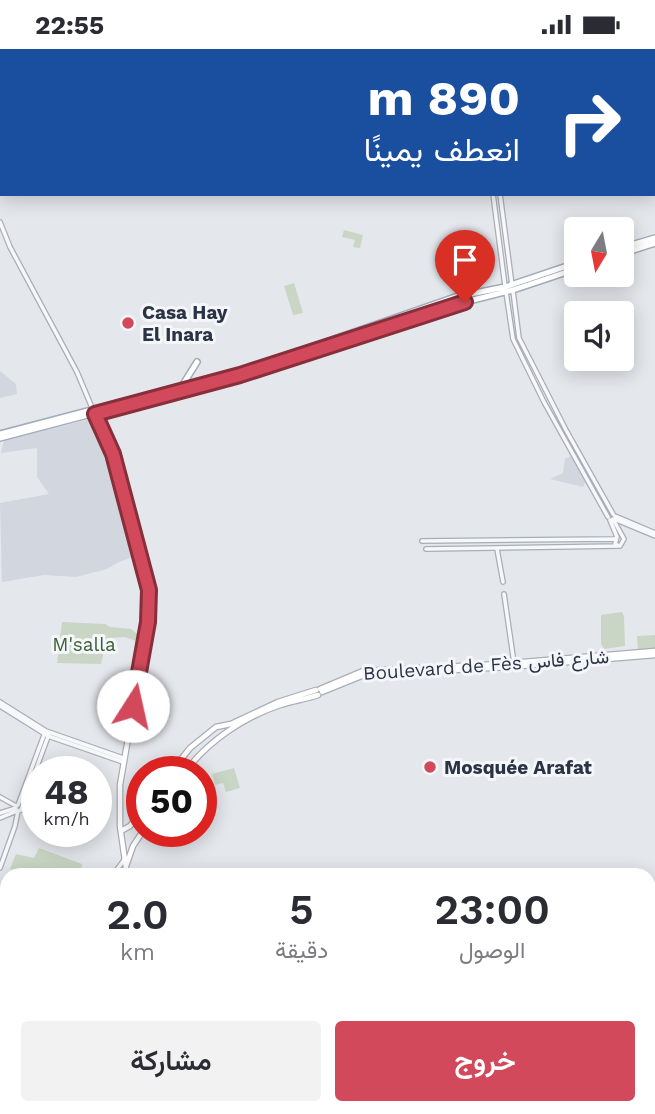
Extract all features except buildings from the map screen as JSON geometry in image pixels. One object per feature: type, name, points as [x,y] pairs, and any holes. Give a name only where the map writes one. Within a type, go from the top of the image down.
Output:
[{"type":"main road","points":[[634,245],[655,240]]},
{"type":"main road","points":[[634,249],[655,240]]},
{"type":"main road","points":[[94,412],[251,368],[455,297],[509,288],[564,267]]},
{"type":"main road","points":[[0,436],[240,375],[564,272]]},
{"type":"main road","points":[[182,387],[197,362]]},
{"type":"main road","points":[[94,412],[113,454],[146,569],[150,596],[148,622],[123,760],[120,817],[126,866]]},
{"type":"main road","name":"Boulevard de Fès شارع فاس","points":[[184,756],[216,727],[231,724],[278,702],[319,692],[363,671],[655,653]]},
{"type":"main road","name":"Boulevard de Fès شارع فاس","points":[[199,756],[207,747],[241,724],[272,708],[364,675],[508,667],[655,653]]},
{"type":"main road","points":[[120,817],[126,820]]},
{"type":"main road","points":[[121,831],[126,828]]},
{"type":"main road","points":[[126,866],[133,847]]},
{"type":"street","points":[[493,196],[509,288]]},
{"type":"street","points":[[500,196],[513,339],[544,402],[618,530]]},
{"type":"street","points":[[0,222],[10,247],[77,372],[94,412]]},
{"type":"street","points":[[612,517],[655,535]]},
{"type":"street","points":[[612,517],[655,535]]},
{"type":"street","points":[[612,517],[617,537]]},
{"type":"street","points":[[619,546],[615,544],[618,530],[620,526],[627,524]]},
{"type":"street","points":[[422,541],[617,537],[624,541],[619,546],[426,549]]},
{"type":"street","points":[[497,549],[503,582]]},
{"type":"street","points":[[505,594],[514,663]]},
{"type":"street","points":[[0,704],[47,733],[123,760]]},
{"type":"street","points":[[0,868],[15,828],[18,808],[47,733]]},
{"type":"street","points":[[0,797],[18,808]]},
{"type":"street","points":[[0,816],[18,808]]},
{"type":"street","points":[[118,868],[124,859]]},
{"type":"shaded area","points":[[0,371],[16,384],[17,394],[0,398]]},
{"type":"shaded area","points":[[95,418],[112,458],[138,555],[107,569],[76,577],[44,575],[2,582],[0,503],[49,494],[37,477],[37,448],[1,453],[4,440]]},
{"type":"shaded area","points":[[571,456],[586,481],[583,487],[550,479],[563,473],[565,459]]},
{"type":"green space","points":[[344,230],[363,235],[360,248],[353,247],[355,240],[342,237]]},
{"type":"green space","points":[[294,283],[303,313],[293,315],[284,286]]},
{"type":"green space","points":[[622,612],[625,646],[604,649],[601,644],[601,615]]},
{"type":"green space","name":"M'salla","points":[[62,622],[105,624],[131,629],[143,638],[142,643],[125,637],[107,638],[101,664],[57,663]]},
{"type":"green space","points":[[655,635],[655,649],[638,650],[637,636]]},
{"type":"green space","points":[[234,768],[240,788],[226,792],[223,783],[217,784],[217,773]]},
{"type":"green space","points":[[39,848],[82,864],[81,868],[10,868],[16,854],[34,858]]},
{"type":"place","name":"Casa Hay El Inara","points":[[128,323]]},
{"type":"place","name":"Mosquée Arafat","points":[[430,767]]},
{"type":"route","points":[[133,706],[150,609],[149,590],[146,569],[122,483],[113,454],[95,414],[240,375],[465,302]]}]
